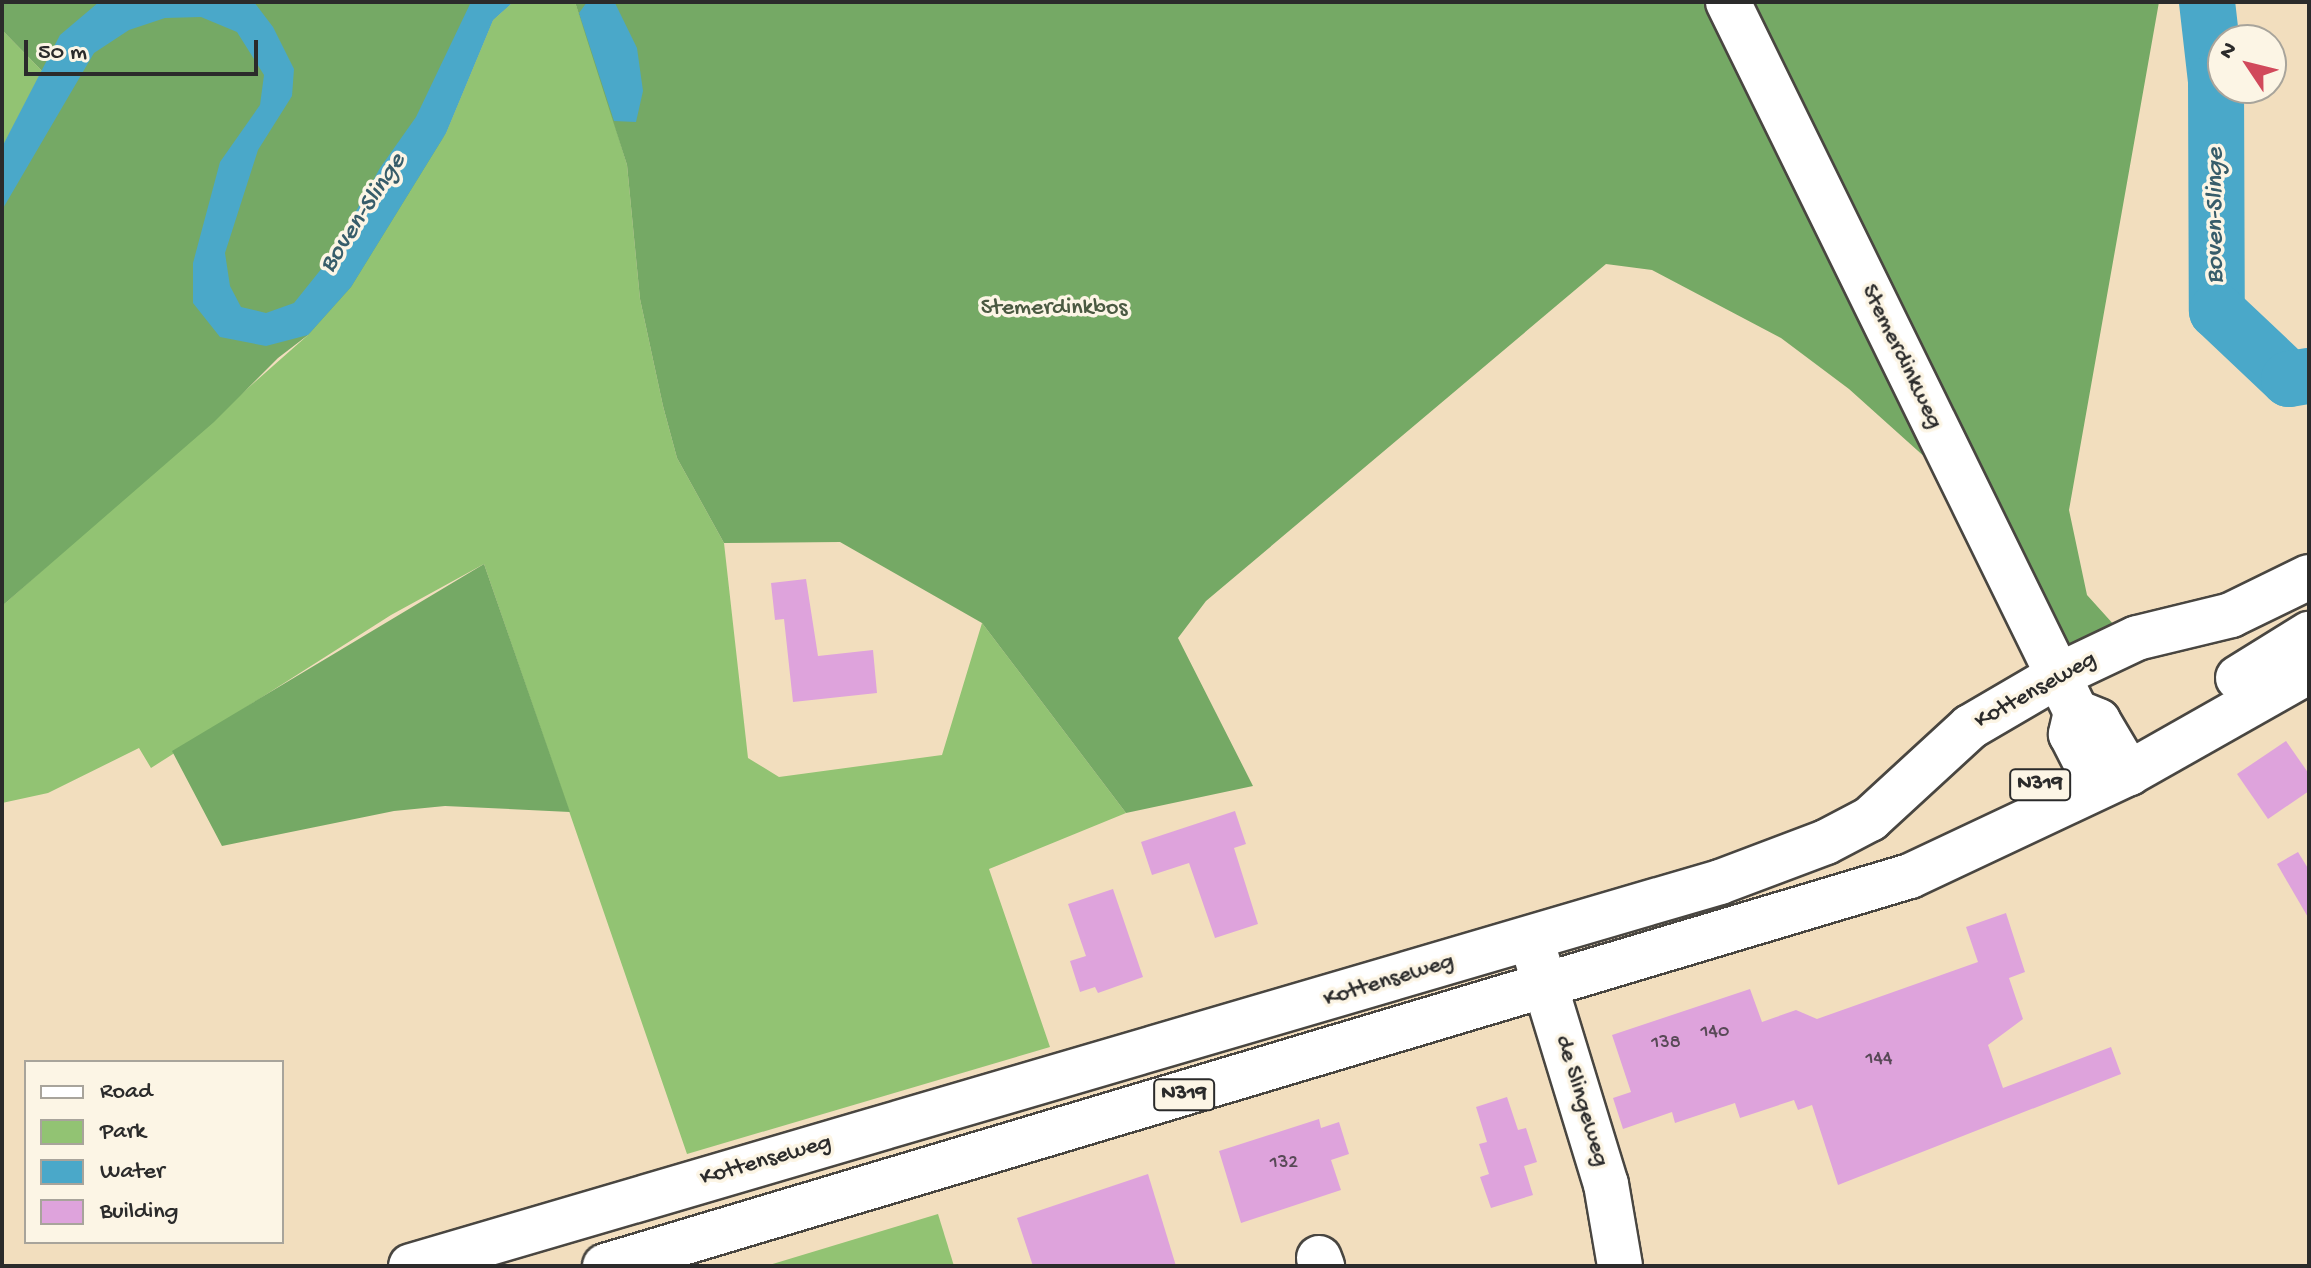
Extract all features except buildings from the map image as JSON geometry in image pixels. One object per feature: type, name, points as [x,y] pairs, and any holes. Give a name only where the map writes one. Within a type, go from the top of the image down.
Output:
[{"type":"street","name":"Stemerdinkweg","points":[[1728,2],[2068,694],[2098,721],[2107,768]]},
{"type":"street","name":"Kottenseweg","points":[[411,1266],[1720,882],[1826,842],[1902,794],[1970,727],[2068,694],[2137,638],[2231,615],[2309,577]]},
{"type":"street","name":"N319","points":[[2107,768],[2309,634]]},
{"type":"street","name":"N319","points":[[605,1266],[1547,989],[1762,919],[2107,768],[2309,671]]},
{"type":"street","name":"de Slingeweg","points":[[1531,938],[1606,1184],[1620,1266]]},
{"type":"street","points":[[972,1102],[986,1153]]},
{"type":"green space","points":[[2,2],[513,2],[493,20],[446,133],[351,287],[308,335],[278,358],[214,422],[2,606],[2,147],[44,73],[2,30]]},
{"type":"green space","points":[[513,2],[575,2],[598,70],[627,165],[640,299],[663,406],[677,458],[724,543],[748,758],[779,777],[942,755],[982,623],[1126,813],[989,869],[1050,1047],[687,1154],[484,564],[391,615],[151,768],[139,748],[48,793],[2,803],[2,606],[308,335],[446,133],[493,20]]},
{"type":"green space","name":"Stemerdinkbos","points":[[575,2],[1717,2],[1937,468],[1849,389],[1781,338],[1652,270],[1606,264],[1206,601],[1178,638],[1253,786],[1126,813],[982,623],[840,542],[724,543],[677,458],[640,299],[627,165]]},
{"type":"green space","points":[[1739,2],[2159,2],[2069,510],[2087,595],[2115,626],[2068,649]]},
{"type":"green space","points":[[2,30],[44,73],[2,147]]},
{"type":"green space","points":[[484,564],[570,812],[445,806],[394,811],[222,846],[172,751]]},
{"type":"green space","points":[[938,1214],[954,1266],[766,1266]]},
{"type":"water","points":[[99,2],[254,2],[273,27],[294,69],[292,96],[258,150],[225,253],[230,286],[241,307],[266,313],[294,303],[330,258],[380,168],[416,117],[470,4],[513,2],[493,20],[446,133],[351,287],[308,335],[266,346],[220,337],[193,303],[193,263],[220,162],[260,105],[264,75],[237,32],[201,17],[165,18],[129,30],[94,53],[2,210],[2,147],[60,35]]},
{"type":"water","points":[[587,2],[615,3],[637,48],[643,91],[636,122],[614,121],[579,13]]},
{"type":"waterway","name":"Boven-Slinge","points":[[2207,2],[2216,81],[2217,311],[2289,379],[2309,376]]}]
